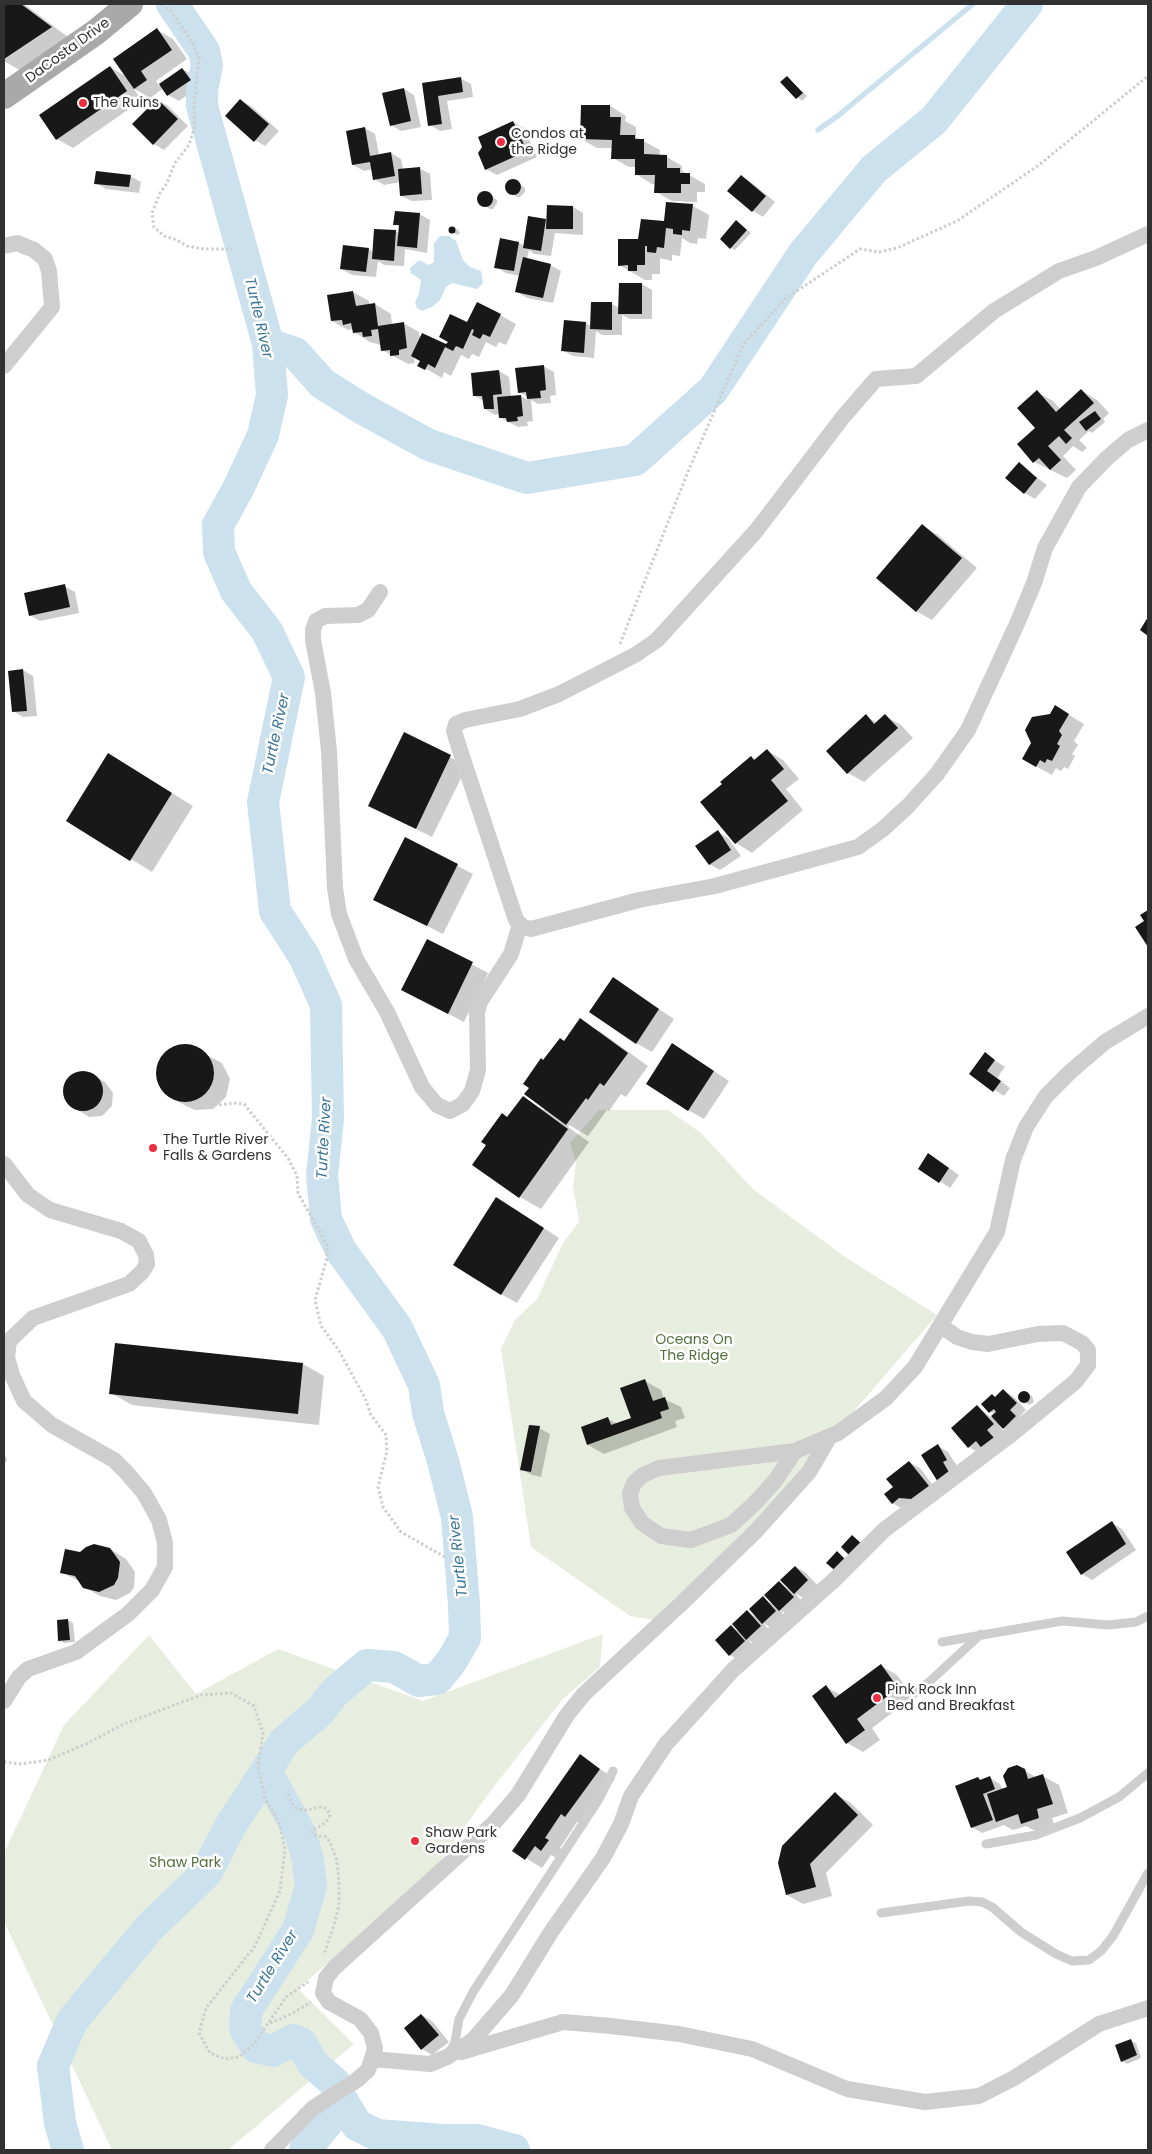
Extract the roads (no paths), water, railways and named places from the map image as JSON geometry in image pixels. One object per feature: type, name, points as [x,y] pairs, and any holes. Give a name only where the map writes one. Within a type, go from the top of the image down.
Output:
[{"type":"main road","name":"DaCosta Drive","points":[[4,96],[96,32],[130,4]]},
{"type":"street","points":[[1148,234],[1096,258],[1059,271],[1018,296],[994,312],[916,376],[876,379],[843,417],[756,530],[657,640],[559,694],[520,710],[465,720],[456,724],[454,730],[457,740],[516,920],[523,927],[531,929],[639,900],[715,886],[858,847],[883,830],[937,774],[968,730],[1009,644],[1046,548],[1079,487],[1107,458],[1128,440],[1148,430]]},
{"type":"street","points":[[4,246],[16,243],[34,250],[45,259],[52,307],[4,366]]},
{"type":"street","points":[[380,592],[368,610],[358,615],[325,616],[316,621],[313,630],[313,640],[323,693],[329,751],[335,888],[339,914],[356,959],[387,1012],[422,1087],[437,1105],[450,1111],[463,1104],[472,1091],[478,1070],[477,1012],[480,1002],[511,954],[518,931],[523,927]]},
{"type":"street","points":[[795,1451],[775,1481],[730,1525],[691,1540],[661,1536],[642,1523],[632,1508],[630,1493],[634,1483],[643,1475],[659,1468],[795,1451],[838,1433],[886,1398],[915,1367],[997,1232],[1013,1160],[1026,1127],[1046,1096],[1104,1042],[1148,1016]]},
{"type":"street","points":[[4,1164],[28,1195],[50,1210],[121,1231],[139,1240],[146,1255],[147,1264],[142,1272],[129,1284],[33,1318],[8,1341],[7,1357],[12,1376],[24,1401],[52,1425],[114,1460],[128,1473],[144,1493],[159,1520],[165,1543],[165,1567],[152,1590],[128,1614],[76,1652],[28,1669],[20,1677],[4,1701]]},
{"type":"street","points":[[447,2057],[473,2040],[512,1995],[551,1932],[602,1858],[620,1824],[631,1796],[666,1744],[733,1670],[833,1581],[884,1530],[1013,1432],[1076,1381],[1088,1365],[1088,1350],[1082,1343],[1063,1333],[1038,1334],[988,1344],[964,1340],[941,1326]]},
{"type":"street","points":[[272,2150],[312,2108],[357,2080],[368,2070],[372,2059],[374,2048],[371,2033],[360,2019],[329,2002],[323,1993],[326,1978],[339,1963],[493,1824],[518,1795],[567,1715],[584,1694],[682,1604],[757,1530],[809,1472],[830,1436]]},
{"type":"street","points":[[372,2059],[430,2064],[447,2057],[563,2022],[679,2034],[752,2049],[847,2089],[925,2102],[979,2096],[1014,2078],[1099,2024],[1148,2008]]},
{"type":"lane","points":[[942,1642],[1062,1621],[1108,1626],[1136,1622],[1148,1616]]},
{"type":"lane","points":[[867,1718],[911,1696],[982,1634]]},
{"type":"lane","points":[[447,2057],[455,2042],[459,2020],[473,1992],[599,1799],[613,1771]]},
{"type":"lane","points":[[986,1844],[1036,1835],[1080,1818],[1119,1797],[1148,1773]]},
{"type":"lane","points":[[881,1913],[969,1901],[982,1902],[992,1907],[1021,1932],[1056,1954],[1072,1961],[1089,1960],[1101,1951],[1113,1936],[1148,1873]]},
{"type":"water","points":[[440,236],[449,236],[456,241],[463,260],[470,267],[481,271],[483,283],[477,289],[452,283],[446,287],[440,300],[432,307],[422,311],[417,308],[415,303],[421,280],[411,273],[410,268],[419,260],[429,265],[434,262],[434,243]]},
{"type":"waterway","name":"Turtle River","points":[[172,4],[204,51],[207,65],[202,90],[202,106],[268,344],[272,395],[263,435],[239,487],[218,525],[219,552],[236,591],[267,631],[289,677],[263,802],[275,911],[304,956],[326,1005],[328,1119],[322,1175],[326,1219],[341,1251],[397,1328],[424,1385],[428,1413],[443,1461],[457,1517],[464,1604],[465,1638],[451,1662],[437,1679],[419,1681],[394,1667],[367,1665],[335,1692],[319,1712],[284,1742],[266,1771],[301,1835],[308,1861],[311,1886],[298,1930],[246,2011],[245,2029],[256,2047],[273,2051],[293,2040],[301,2043],[313,2064],[335,2083],[339,2095],[335,2113],[305,2150]]},
{"type":"waterway","points":[[818,130],[839,115],[973,4]]},
{"type":"waterway","points":[[268,344],[295,353],[323,384],[363,409],[429,445],[527,478],[635,460],[713,390],[803,254],[874,169],[934,120],[1027,4]]},
{"type":"waterway","points":[[68,2150],[60,2123],[53,2066],[72,2021],[149,1928],[206,1873],[231,1825],[266,1771]]},
{"type":"waterway","points":[[339,2095],[357,2125],[377,2135],[443,2140],[477,2140],[514,2150]]},
{"type":"place","name":"The Ruins","points":[[83,103]]},
{"type":"place","name":"Condos at the Ridge","points":[[501,142]]},
{"type":"place","name":"The Turtle River Falls & Gardens","points":[[153,1148]]},
{"type":"place","name":"Pink Rock Inn Bed and Breakfast","points":[[877,1698]]},
{"type":"place","name":"Shaw Park Gardens","points":[[415,1841]]},
{"type":"park label","name":"Oceans On The Ridge","points":[[694,1348]]},
{"type":"park label","name":"Shaw Park","points":[[185,1863]]}]
